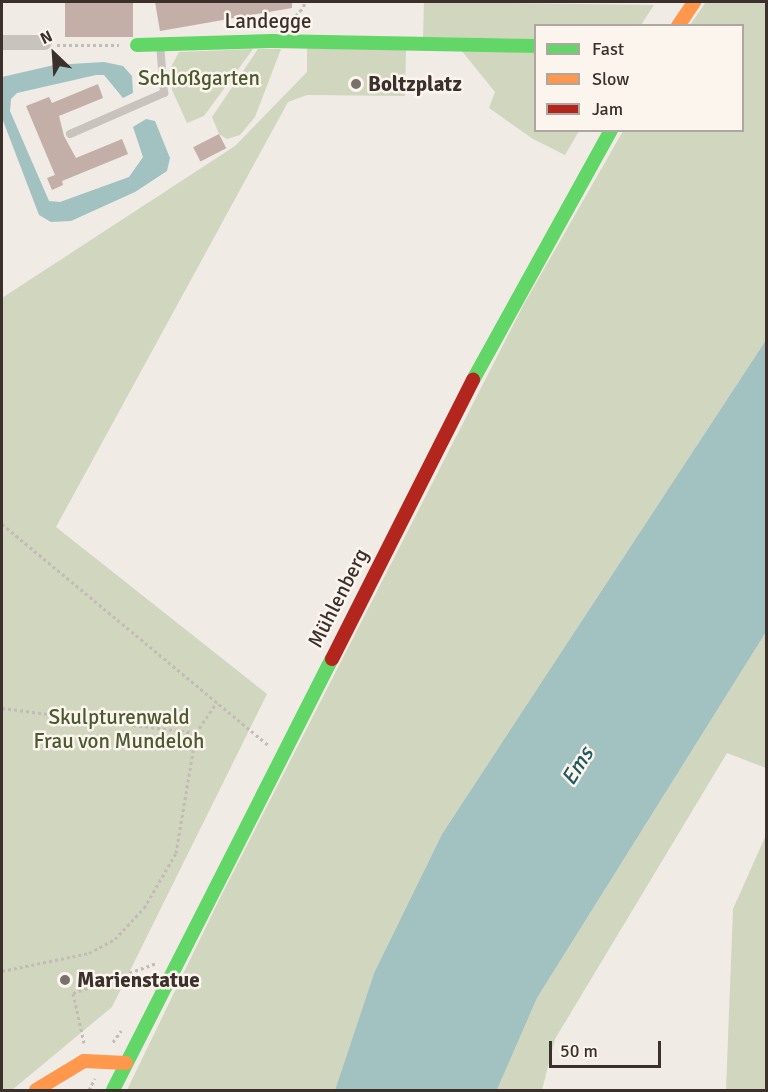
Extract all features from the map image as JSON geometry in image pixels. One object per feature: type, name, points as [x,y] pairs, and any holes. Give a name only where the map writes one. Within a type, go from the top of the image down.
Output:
[{"type":"main road","points":[[679,24],[694,2]]},
{"type":"main road","name":"Landegge","points":[[137,45],[160,41],[272,41],[534,46]]},
{"type":"main road","name":"Mühlenberg","points":[[113,1090],[176,961],[464,397],[610,132]]},
{"type":"main road","points":[[36,1090],[84,1061],[103,1059],[126,1064]]},
{"type":"street","points":[[2,42],[44,42]]},
{"type":"lane","points":[[70,134],[164,93],[160,41]]},
{"type":"path","points":[[272,41],[304,7],[304,2]]},
{"type":"path","points":[[44,42],[66,46],[137,45]]},
{"type":"path","points":[[2,524],[272,748]]},
{"type":"path","points":[[2,971],[89,953],[115,939],[144,908],[176,853],[196,733],[217,702]]},
{"type":"path","points":[[2,708],[196,733]]},
{"type":"path","points":[[83,1042],[73,993],[163,960],[176,961]]},
{"type":"green space","points":[[424,2],[654,5],[642,24],[534,24],[534,39],[423,37]]},
{"type":"green space","points":[[706,2],[766,2],[766,340],[442,834],[374,973],[335,1090],[127,1090],[219,900],[524,304],[622,132],[744,132],[744,24],[691,24]]},
{"type":"green space","name":"Skulpturenwald Frau von Mundeloh","points":[[307,48],[406,49],[405,96],[307,95],[288,102],[56,527],[267,694],[112,1007],[12,1090],[2,1090],[2,298],[235,146],[307,72]]},
{"type":"green space","name":"Schloßgarten","points":[[253,49],[204,116],[187,123],[172,90],[171,67],[179,52]]},
{"type":"green space","points":[[258,49],[281,49],[255,117],[240,135],[227,139],[219,134],[212,117]]},
{"type":"green space","points":[[461,50],[534,53],[534,132],[578,132],[565,155],[533,139],[489,108],[495,92]]},
{"type":"green space","points":[[766,632],[766,768],[727,753],[555,1039],[542,1090],[497,1090],[537,998]]},
{"type":"green space","points":[[766,835],[766,1090],[726,1090],[733,909]]},
{"type":"water","points":[[104,62],[123,66],[132,76],[133,93],[123,98],[104,75],[96,75],[17,93],[11,99],[10,111],[49,201],[60,202],[129,177],[143,157],[133,127],[146,119],[155,121],[170,158],[167,171],[135,192],[71,221],[51,222],[39,215],[2,118],[2,77],[54,65]]},
{"type":"water","name":"Ems","points":[[766,340],[766,632],[537,998],[497,1090],[335,1090],[374,973],[442,834]]},
{"type":"building","points":[[65,2],[133,2],[133,37],[65,37]]},
{"type":"building","points":[[155,2],[292,2],[292,8],[160,31]]},
{"type":"building","points":[[98,84],[103,98],[59,116],[64,136],[76,158],[122,139],[128,154],[62,181],[63,185],[52,190],[47,178],[55,175],[26,106],[49,97],[52,103]]},
{"type":"building","points":[[219,134],[226,148],[200,161],[193,147]]},
{"type":"traffic: fast","points":[[137,45],[272,41],[534,46]]},
{"type":"traffic: fast","points":[[473,380],[610,132]]},
{"type":"traffic: fast","points":[[113,1090],[332,659]]},
{"type":"traffic: slow","points":[[679,24],[694,2]]},
{"type":"traffic: slow","points":[[36,1090],[84,1061],[126,1063]]},
{"type":"traffic: jam","points":[[332,659],[473,380]]},
{"type":"place","name":"Boltzplatz","points":[[356,84]]},
{"type":"place","name":"Marienstatue","points":[[65,980]]}]
